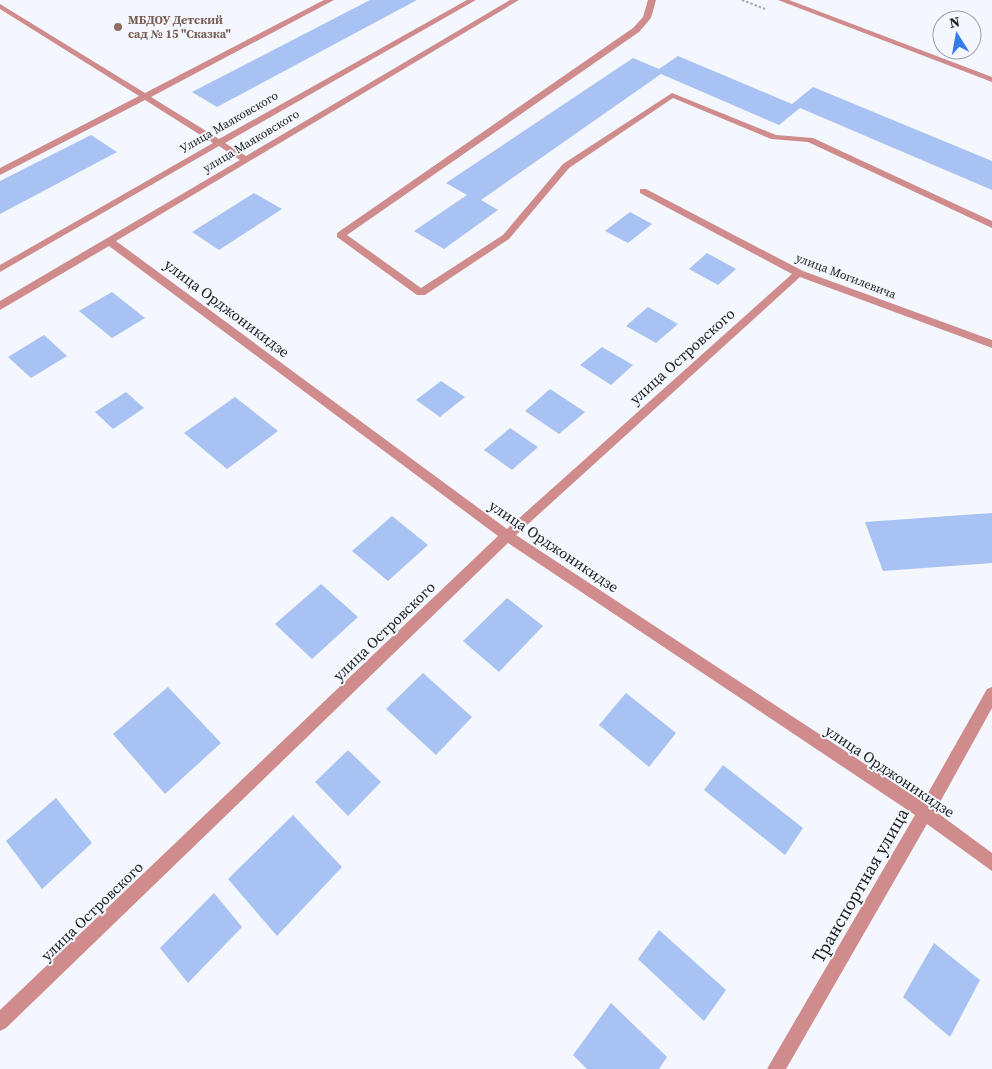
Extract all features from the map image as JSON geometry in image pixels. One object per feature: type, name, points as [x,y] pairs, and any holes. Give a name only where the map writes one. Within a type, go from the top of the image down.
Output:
[{"type":"street","points":[[0,172],[330,0]]},
{"type":"street","name":"Улица Маяковского","points":[[0,269],[218,143],[472,0]]},
{"type":"street","name":"улица Маяковского","points":[[0,306],[108,240],[515,0]]},
{"type":"street","points":[[652,0],[647,18],[636,30],[340,235],[421,293],[506,237],[566,166],[672,95],[774,137],[810,140],[992,225]]},
{"type":"street","points":[[782,0],[992,80]]},
{"type":"street","points":[[0,6],[245,160]]},
{"type":"street","name":"улица Могилевича","points":[[643,191],[799,273],[992,344]]},
{"type":"street","name":"улица Орджоникидзе","points":[[108,240],[507,536],[925,813],[992,863]]},
{"type":"street","name":"улица Островского","points":[[0,1022],[507,536],[799,273]]},
{"type":"street","name":"Транспортная улица","points":[[776,1069],[992,694]]},
{"type":"building","points":[[370,0],[417,0],[217,107],[192,92]]},
{"type":"building","points":[[678,56],[792,104],[813,87],[992,161],[992,190],[800,108],[779,125],[661,74],[481,200],[498,210],[444,249],[414,231],[467,195],[446,183],[633,58],[659,69]]},
{"type":"building","points":[[91,135],[117,152],[0,214],[0,181]]},
{"type":"building","points":[[254,193],[282,209],[219,250],[192,232]]},
{"type":"building","points":[[630,212],[652,224],[628,243],[605,231]]},
{"type":"building","points":[[707,253],[736,269],[718,285],[689,269]]},
{"type":"building","points":[[112,292],[145,318],[112,338],[79,311]]},
{"type":"building","points":[[648,307],[678,324],[656,343],[626,326]]},
{"type":"building","points":[[44,335],[67,356],[31,378],[8,357]]},
{"type":"building","points":[[602,347],[633,365],[611,385],[580,365]]},
{"type":"building","points":[[441,381],[465,397],[440,417],[416,400]]},
{"type":"building","points":[[550,389],[585,412],[559,434],[525,411]]},
{"type":"building","points":[[126,392],[144,408],[113,429],[95,412]]},
{"type":"building","points":[[235,397],[278,431],[227,469],[184,433]]},
{"type":"building","points":[[510,428],[538,447],[512,470],[484,450]]},
{"type":"building","points":[[992,513],[992,563],[883,571],[865,522]]},
{"type":"building","points":[[392,516],[428,545],[388,581],[352,551]]},
{"type":"building","points":[[321,584],[358,617],[312,659],[275,624]]},
{"type":"building","points":[[507,598],[543,626],[499,672],[463,641]]},
{"type":"building","points":[[423,673],[472,717],[436,755],[386,709]]},
{"type":"building","points":[[168,687],[221,743],[165,794],[113,734]]},
{"type":"building","points":[[626,693],[676,733],[649,767],[599,725]]},
{"type":"building","points":[[348,750],[381,782],[348,816],[315,782]]},
{"type":"building","points":[[723,765],[803,828],[785,855],[704,790]]},
{"type":"building","points":[[56,798],[92,843],[42,889],[6,841]]},
{"type":"building","points":[[293,815],[342,867],[277,936],[228,879]]},
{"type":"building","points":[[214,893],[242,927],[188,983],[160,948]]},
{"type":"building","points":[[659,930],[726,990],[704,1021],[638,959]]},
{"type":"building","points":[[934,943],[980,980],[950,1037],[903,997]]},
{"type":"building","points":[[611,1003],[667,1057],[659,1069],[587,1069],[573,1055]]},
{"type":"place","name":"МБДОУ Детский сад № 15 \"Сказка\"","points":[[118,27]]}]
